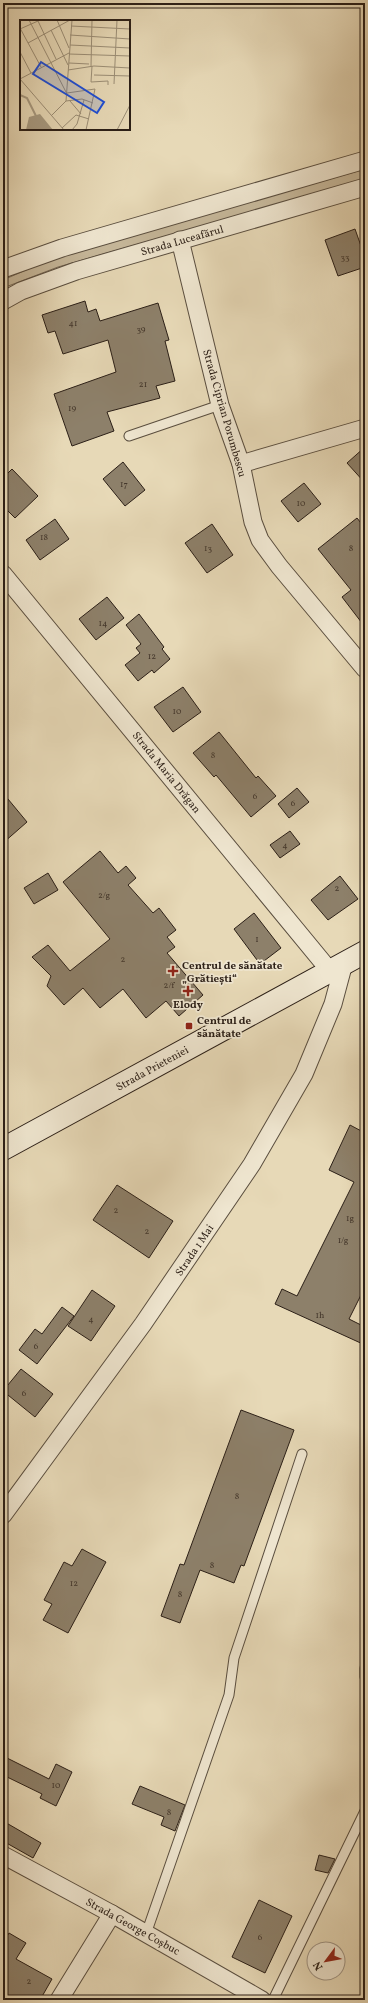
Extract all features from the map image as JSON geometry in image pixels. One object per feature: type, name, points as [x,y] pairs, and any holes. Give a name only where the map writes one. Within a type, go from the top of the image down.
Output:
[{"type":"street","points":[[3,269],[62,248],[365,160]]},
{"type":"street","name":"Strada Luceafărul","points":[[3,301],[21,291],[76,271],[365,187]]},
{"type":"street","name":"Strada Ciprian Porumbescu","points":[[180,240],[220,405],[241,464],[253,522],[265,549],[365,669]]},
{"type":"street","points":[[241,464],[365,428]]},
{"type":"street","name":"Strada Maria Drăgan","points":[[3,574],[337,967]]},
{"type":"street","name":"Strada Prieteniei","points":[[3,1149],[365,952]]},
{"type":"street","name":"Strada 1 Mai","points":[[3,1515],[143,1324],[252,1164],[304,1074],[333,1004],[337,967]]},
{"type":"street","name":"Strada George Coșbuc","points":[[3,1855],[112,1914],[262,2000]]},
{"type":"street","points":[[59,2000],[112,1914]]},
{"type":"lane","points":[[129,436],[220,405]]},
{"type":"lane","points":[[146,1934],[229,1695],[234,1658],[302,1454]]},
{"type":"lane","points":[[365,1668],[365,1677]]},
{"type":"lane","points":[[273,2000],[365,1811]]},
{"type":"shaded area","points":[[365,169],[365,179],[58,267],[3,288],[3,280],[56,257]]},
{"type":"building","points":[[355,229],[361,246],[365,244],[365,267],[338,276],[325,240]]},
{"type":"building","points":[[85,301],[88,312],[96,309],[100,321],[158,303],[169,340],[165,341],[175,381],[156,386],[160,398],[107,412],[114,431],[72,446],[54,394],[116,372],[108,340],[63,354],[55,331],[48,333],[42,315]]},
{"type":"building","points":[[365,447],[365,483],[347,463]]},
{"type":"building","points":[[123,462],[145,490],[125,506],[103,479]]},
{"type":"building","points":[[12,469],[38,496],[15,518],[3,506],[3,478]]},
{"type":"building","points":[[304,483],[321,504],[298,522],[281,501]]},
{"type":"building","points":[[357,518],[365,528],[365,627],[342,597],[351,590],[318,549]]},
{"type":"building","points":[[55,519],[69,539],[40,560],[26,540]]},
{"type":"building","points":[[212,524],[233,555],[207,573],[185,543]]},
{"type":"building","points":[[107,597],[124,618],[96,640],[79,619]]},
{"type":"building","points":[[139,614],[164,647],[162,649],[170,659],[154,673],[152,670],[138,681],[125,665],[140,653],[136,648],[141,644],[126,625]]},
{"type":"building","points":[[183,687],[201,712],[173,732],[154,707]]},
{"type":"building","points":[[219,732],[256,778],[258,776],[276,796],[251,817],[216,775],[214,777],[193,753]]},
{"type":"building","points":[[297,788],[309,802],[289,818],[278,804]]},
{"type":"building","points":[[3,793],[27,822],[3,843]]},
{"type":"building","points":[[290,831],[300,844],[280,858],[270,845]]},
{"type":"building","points":[[100,851],[118,873],[126,866],[136,878],[128,885],[153,913],[159,908],[176,930],[167,937],[175,947],[167,953],[203,995],[179,1016],[166,1001],[146,1018],[123,989],[100,1008],[83,988],[64,1005],[47,986],[51,976],[32,957],[48,945],[70,971],[110,939],[63,882]]},
{"type":"building","points":[[48,873],[58,890],[34,904],[24,888]]},
{"type":"building","points":[[340,876],[358,899],[328,920],[311,900]]},
{"type":"building","points":[[254,913],[281,948],[260,964],[234,929]]},
{"type":"building","points":[[350,1125],[365,1133],[365,1287],[349,1319],[365,1327],[365,1345],[275,1304],[282,1289],[297,1296],[354,1182],[329,1170]]},
{"type":"building","points":[[117,1185],[173,1221],[149,1258],[93,1220]]},
{"type":"building","points":[[92,1290],[115,1306],[91,1341],[68,1326]]},
{"type":"building","points":[[62,1307],[74,1316],[37,1364],[19,1350],[35,1329],[42,1334]]},
{"type":"building","points":[[21,1369],[53,1394],[35,1417],[3,1391]]},
{"type":"building","points":[[241,1410],[294,1430],[244,1566],[241,1565],[234,1583],[200,1570],[180,1623],[161,1616],[180,1564],[184,1565]]},
{"type":"building","points":[[82,1549],[106,1562],[68,1633],[43,1620],[52,1604],[44,1600],[64,1562],[72,1566]]},
{"type":"building","points":[[3,1756],[49,1779],[56,1764],[72,1772],[56,1806],[40,1798],[42,1794],[3,1775]]},
{"type":"building","points":[[140,1786],[185,1805],[175,1831],[161,1825],[164,1817],[132,1804]]},
{"type":"building","points":[[3,1821],[41,1843],[33,1858],[3,1841]]},
{"type":"building","points":[[319,1855],[335,1859],[328,1873],[315,1870]]},
{"type":"building","points":[[259,1900],[292,1916],[265,1973],[232,1957]]},
{"type":"building","points":[[9,1933],[26,1943],[16,1959],[52,1979],[40,2000],[3,2000],[3,1943]]},
{"type":"place","name":"Centrul de sănătate „Grătiești“","points":[[173,971]]},
{"type":"place","name":"Elody","points":[[188,991]]},
{"type":"place","name":"Centrul de sănătate","points":[[189,1026]]}]
